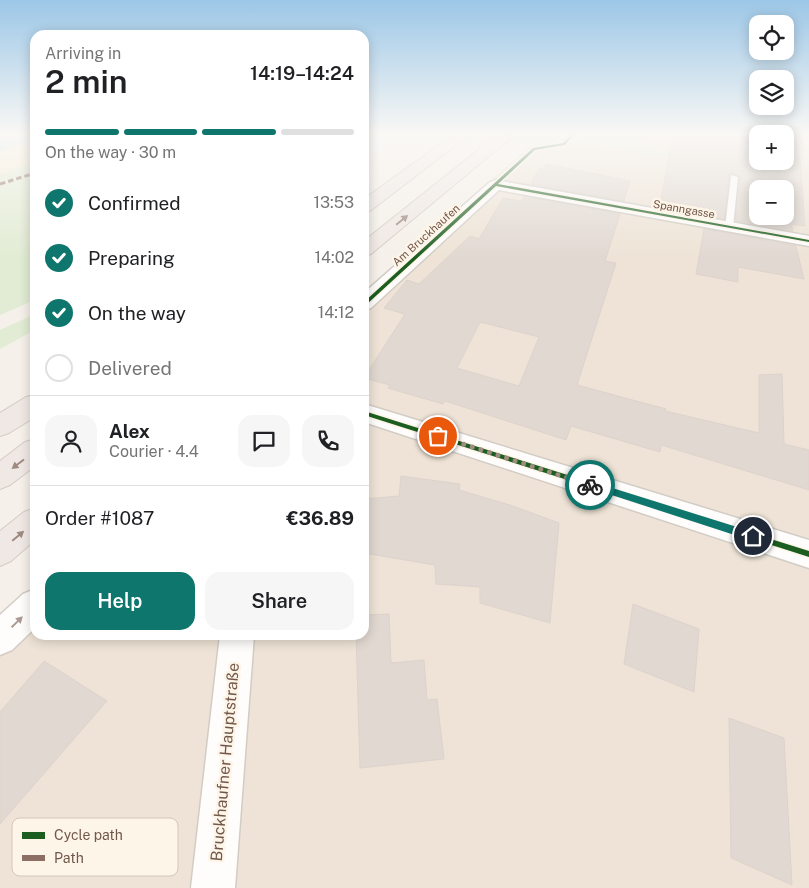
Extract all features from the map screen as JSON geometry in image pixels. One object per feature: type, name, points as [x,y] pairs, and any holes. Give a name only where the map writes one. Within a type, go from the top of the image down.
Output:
[{"type":"highway","points":[[369,203],[409,174]]},
{"type":"highway","points":[[369,246],[458,174]]},
{"type":"highway","points":[[369,197],[404,178]]},
{"type":"highway","points":[[0,426],[30,407]]},
{"type":"highway","points":[[0,477],[30,454]]},
{"type":"highway","points":[[0,551],[30,526]]},
{"type":"street","name":"Spanngasse","points":[[496,185],[809,241]]},
{"type":"street","name":"Am Bruckhaufen","points":[[369,299],[496,185]]},
{"type":"street","points":[[369,415],[809,554]]},
{"type":"street","points":[[0,638],[30,610]]},
{"type":"street","name":"Bruckhaufner Hauptstraße","points":[[213,888],[237,640]]},
{"type":"lane","points":[[729,228],[734,177]]},
{"type":"shaded area","points":[[498,174],[809,174],[809,888],[0,888],[0,620],[30,592],[30,640],[369,640],[369,288]]},
{"type":"green space","points":[[0,174],[30,174],[30,302],[0,315]]},
{"type":"green space","points":[[30,316],[30,333],[0,349],[0,330]]},
{"type":"building","points":[[536,174],[598,174],[630,181],[624,201],[531,184]]},
{"type":"building","points":[[666,174],[730,174],[724,219],[706,216],[707,208],[661,200]]},
{"type":"building","points":[[735,174],[801,174],[805,226],[794,224],[794,180],[749,180],[749,223],[736,221],[740,177]]},
{"type":"building","points":[[524,196],[620,214],[605,261],[616,263],[577,385],[666,409],[665,411],[759,433],[759,375],[782,374],[784,444],[809,450],[809,490],[661,445],[660,452],[571,426],[566,440],[445,401],[443,404],[388,388],[390,385],[369,379],[369,370],[405,314],[384,308],[407,280],[419,284],[470,236],[479,239],[503,198],[522,201]],"holes":[[[480,322],[539,337],[519,386],[457,368]]]},
{"type":"building","points":[[759,225],[791,225],[793,231]]},
{"type":"building","points":[[704,229],[796,246],[804,279],[738,267],[738,282],[696,274]]},
{"type":"building","points":[[401,476],[460,484],[459,490],[510,505],[559,523],[550,623],[480,603],[480,587],[436,584],[435,565],[369,554],[369,499],[399,496]]},
{"type":"building","points":[[633,604],[699,629],[694,692],[624,664]]},
{"type":"building","points":[[389,614],[391,663],[424,660],[427,700],[437,699],[444,759],[360,768],[356,640],[369,640],[369,615]]},
{"type":"building","points":[[44,661],[107,701],[0,824],[0,712]]},
{"type":"building","points":[[729,718],[784,738],[792,885],[731,858]]},
{"type":"marked path","points":[[0,184],[30,175]]},
{"type":"cycle path","points":[[369,299],[506,174]]},
{"type":"cycle path","points":[[496,185],[809,241]]},
{"type":"cycle path","points":[[369,415],[809,554]]},
{"type":"way so far","points":[[438,436],[590,485]]},
{"type":"route","points":[[590,485],[753,536]]}]
